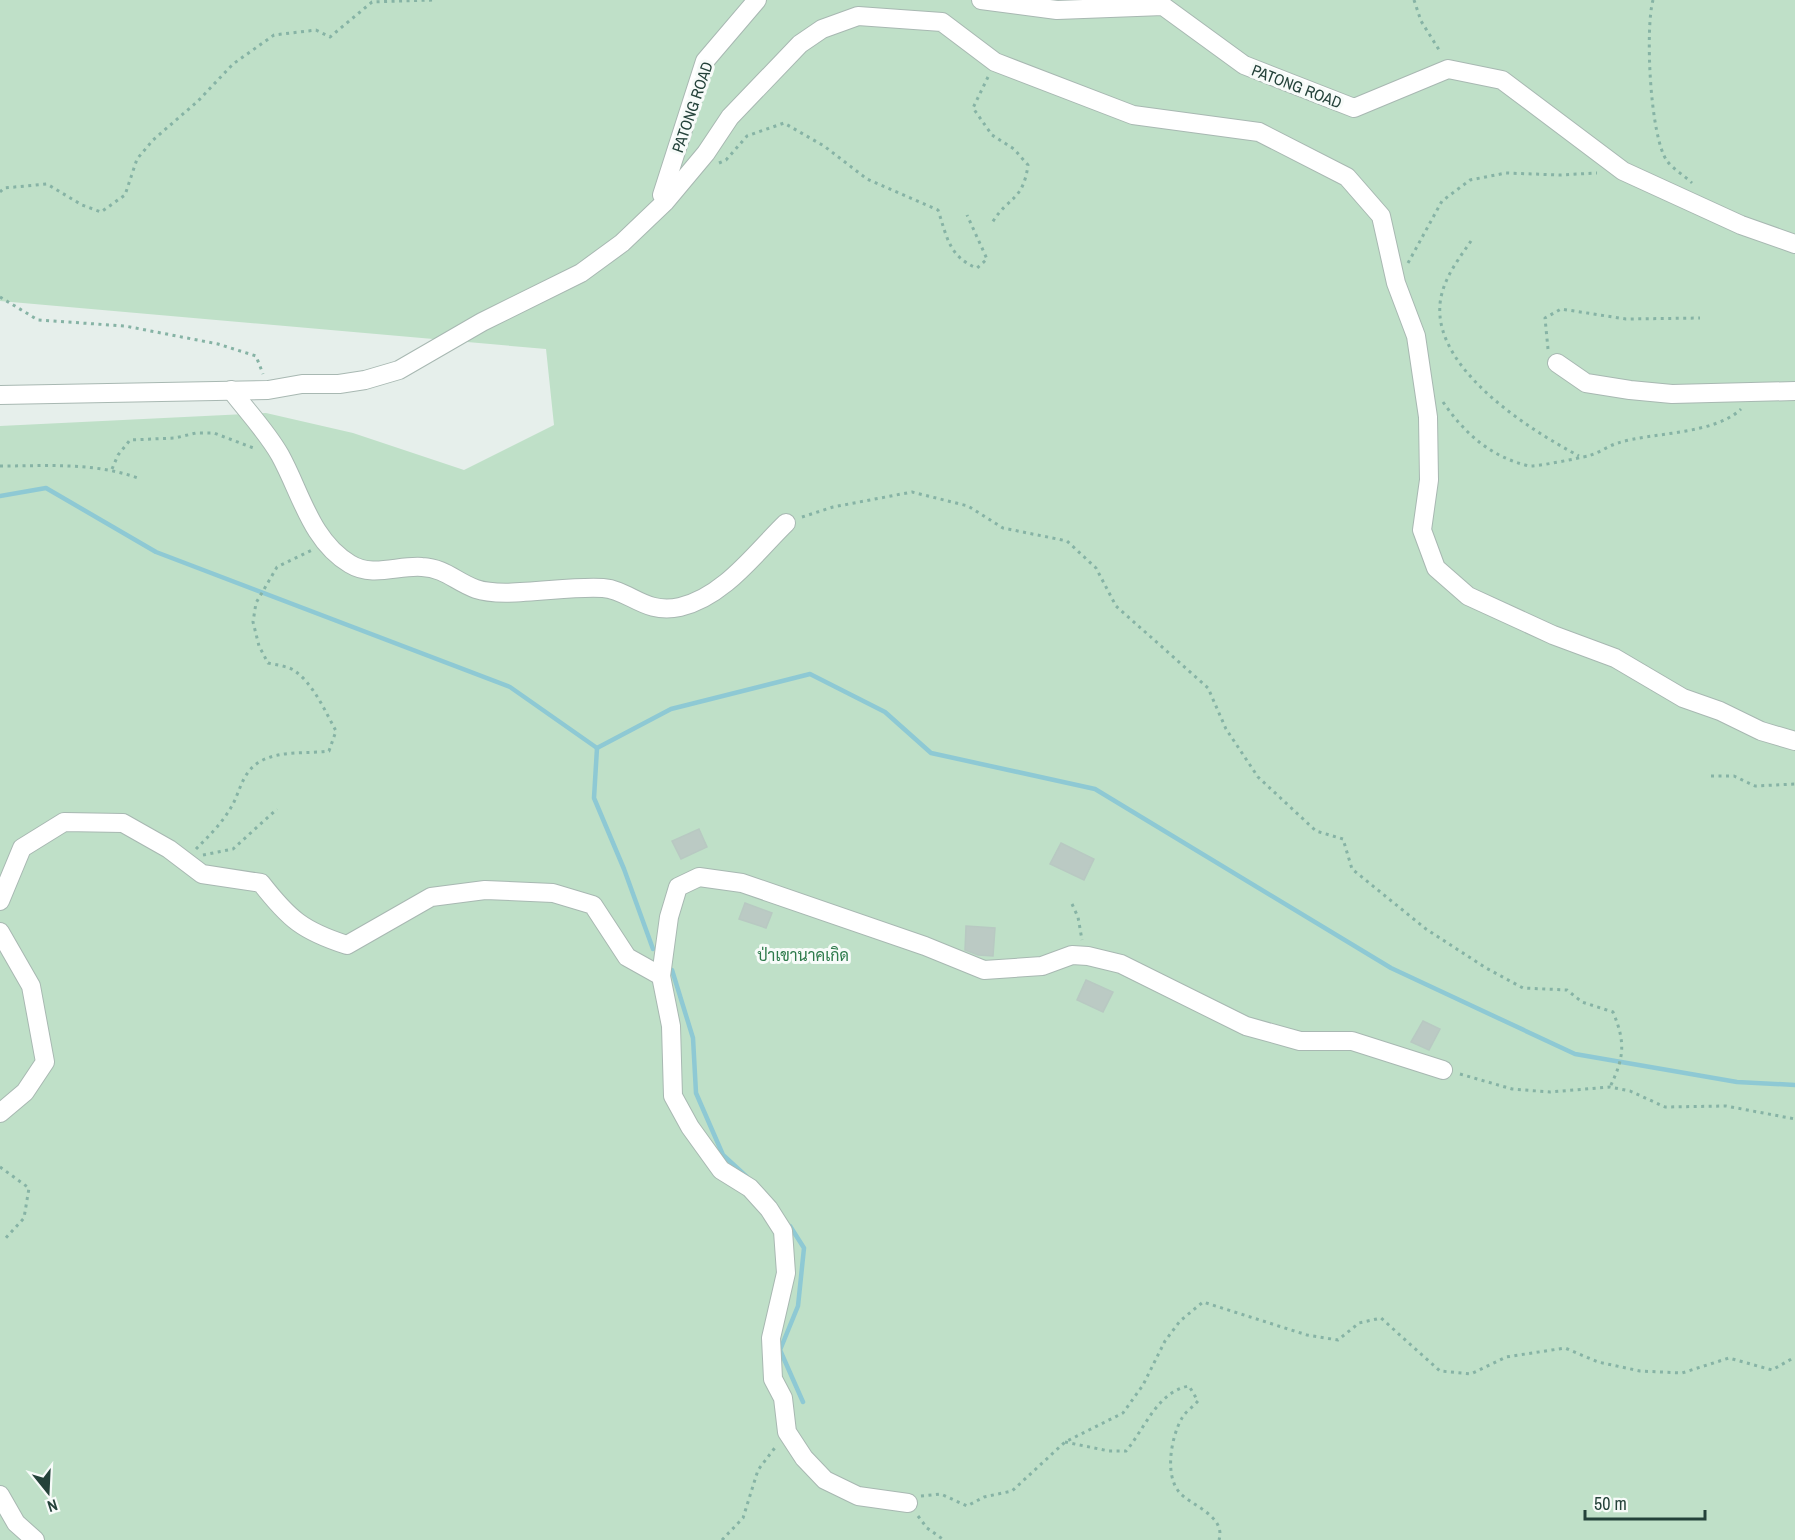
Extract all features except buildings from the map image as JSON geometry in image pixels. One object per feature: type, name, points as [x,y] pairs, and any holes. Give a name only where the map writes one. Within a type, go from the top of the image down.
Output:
[{"type":"street","name":"PATONG ROAD","points":[[662,195],[705,61],[758,0]]},
{"type":"street","name":"PATONG ROAD","points":[[981,0],[1057,10],[1164,6],[1244,65],[1354,108],[1448,69]]},
{"type":"street","points":[[0,395],[268,390],[302,384],[348,383],[399,370],[491,317],[581,273],[622,243],[665,202],[706,153],[730,117],[800,44],[822,29],[858,16],[942,22],[995,62],[1133,115],[1259,132],[1347,177],[1382,216],[1396,283],[1416,336],[1428,417],[1429,480],[1422,530],[1436,568],[1468,596],[1553,635],[1615,658],[1683,698],[1720,711],[1761,731],[1795,741]]},
{"type":"street","points":[[1448,69],[1502,80],[1623,171],[1741,225],[1795,244]]},
{"type":"street","points":[[1557,363],[1586,383],[1630,390],[1672,394],[1795,391]]},
{"type":"street","points":[[231,390],[280,454],[325,544],[352,566],[383,572],[421,567],[449,573],[476,589],[517,592],[568,586],[606,588],[648,607],[680,607],[706,597],[723,584],[786,523]]},
{"type":"street","points":[[0,901],[22,848],[64,822],[123,823],[184,860],[202,874],[261,883],[286,915],[318,936],[347,945],[431,897],[485,890],[553,893],[593,905],[627,957],[661,976]]},
{"type":"street","points":[[908,1503],[858,1496],[825,1480],[804,1458],[787,1432],[783,1398],[773,1379],[771,1338],[786,1273],[783,1231],[769,1209],[750,1188],[721,1170],[690,1127],[673,1096],[671,1026],[661,976],[669,916],[678,887],[699,877],[742,883],[925,946],[984,970],[1042,966],[1072,955],[1088,956],[1121,964],[1246,1026],[1300,1041],[1352,1041],[1443,1070]]},
{"type":"street","points":[[0,932],[31,986],[45,1062],[25,1092],[0,1113]]},
{"type":"street","points":[[0,1495],[16,1523],[35,1540]]},
{"type":"path","points":[[0,192],[4,188],[47,184],[82,205],[101,212],[125,195],[137,159],[153,140],[198,101],[233,64],[274,35],[316,30],[330,37],[372,2],[433,0]]},
{"type":"path","points":[[1414,0],[1421,21],[1435,41],[1448,69]]},
{"type":"path","points":[[1653,0],[1649,40],[1657,134],[1667,161],[1700,190]]},
{"type":"path","points":[[992,223],[999,210],[1014,201],[1026,183],[1028,165],[1014,149],[992,135],[973,108],[995,62]]},
{"type":"path","points":[[717,164],[726,160],[747,136],[784,123],[824,146],[867,178],[938,210],[947,238],[960,261],[977,268],[987,260],[967,215]]},
{"type":"path","points":[[1396,283],[1442,201],[1470,180],[1506,173],[1560,175],[1623,171]]},
{"type":"path","points":[[1471,241],[1450,272],[1441,294],[1442,322],[1448,342],[1480,389],[1502,408],[1580,457]]},
{"type":"path","points":[[0,297],[38,320],[125,326],[188,337],[256,356],[268,390]]},
{"type":"path","points":[[1557,363],[1546,346],[1545,318],[1561,309],[1626,319],[1700,318]]},
{"type":"path","points":[[1425,393],[1439,396],[1466,433],[1492,452],[1532,466],[1580,457],[1618,443],[1668,435],[1734,416],[1757,393]]},
{"type":"path","points":[[112,469],[118,455],[130,441],[175,438],[196,433],[214,434],[239,441],[261,452],[280,454]]},
{"type":"path","points":[[0,466],[112,469],[138,478]]},
{"type":"path","points":[[786,523],[832,507],[912,492],[968,506],[1003,528],[1067,541],[1096,568],[1116,606],[1208,688],[1226,729],[1258,777],[1316,831],[1343,839],[1352,869],[1426,929],[1486,968],[1523,988],[1567,990],[1582,1002],[1613,1012],[1621,1032],[1623,1055],[1610,1088]]},
{"type":"path","points":[[184,860],[221,822],[234,801],[240,781],[260,761],[282,754],[329,751],[336,731],[324,709],[309,684],[294,670],[268,663],[259,646],[254,622],[256,603],[277,567],[325,544]]},
{"type":"path","points":[[1711,776],[1734,776],[1755,786],[1795,784]]},
{"type":"path","points":[[184,860],[233,849],[277,809]]},
{"type":"path","points":[[1072,904],[1088,956]]},
{"type":"path","points":[[1443,1070],[1512,1089],[1550,1092],[1610,1088],[1630,1091],[1665,1107],[1726,1106],[1795,1119]]},
{"type":"path","points":[[0,1167],[29,1188],[24,1218],[4,1240]]},
{"type":"path","points":[[944,1540],[927,1528],[908,1503],[920,1497],[940,1494],[967,1506],[984,1497],[1012,1491],[1065,1442],[1124,1413],[1143,1385],[1165,1341],[1180,1322],[1203,1302],[1307,1335],[1338,1340],[1359,1323],[1381,1318],[1407,1344],[1440,1371],[1471,1374],[1506,1357],[1565,1348],[1598,1362],[1640,1371],[1682,1372],[1729,1358],[1772,1371],[1795,1357]]},
{"type":"path","points":[[1065,1442],[1126,1451],[1141,1432],[1154,1408],[1173,1389],[1189,1386],[1198,1401],[1182,1418],[1175,1435],[1170,1454],[1173,1477],[1179,1493],[1201,1506],[1214,1520],[1220,1535],[1219,1540]]},
{"type":"path","points":[[722,1540],[743,1518],[758,1470],[787,1432]]},
{"type":"green space","name":"ป่าเขานาคเกิด","points":[[0,0],[1795,0],[1795,1540],[0,1540],[0,426],[266,413],[353,433],[464,470],[554,425],[546,349],[0,301]]},
{"type":"waterway","points":[[0,496],[46,488],[156,552],[510,687],[597,748],[671,709],[810,674],[885,712],[931,753],[1095,789],[1391,968],[1575,1054],[1737,1082],[1795,1085]]},
{"type":"waterway","points":[[597,748],[594,798],[624,869],[653,949]]},
{"type":"waterway","points":[[672,970],[693,1038],[696,1093],[723,1155],[747,1177]]},
{"type":"waterway","points":[[790,1226],[804,1248],[798,1306],[780,1350],[803,1402]]}]
